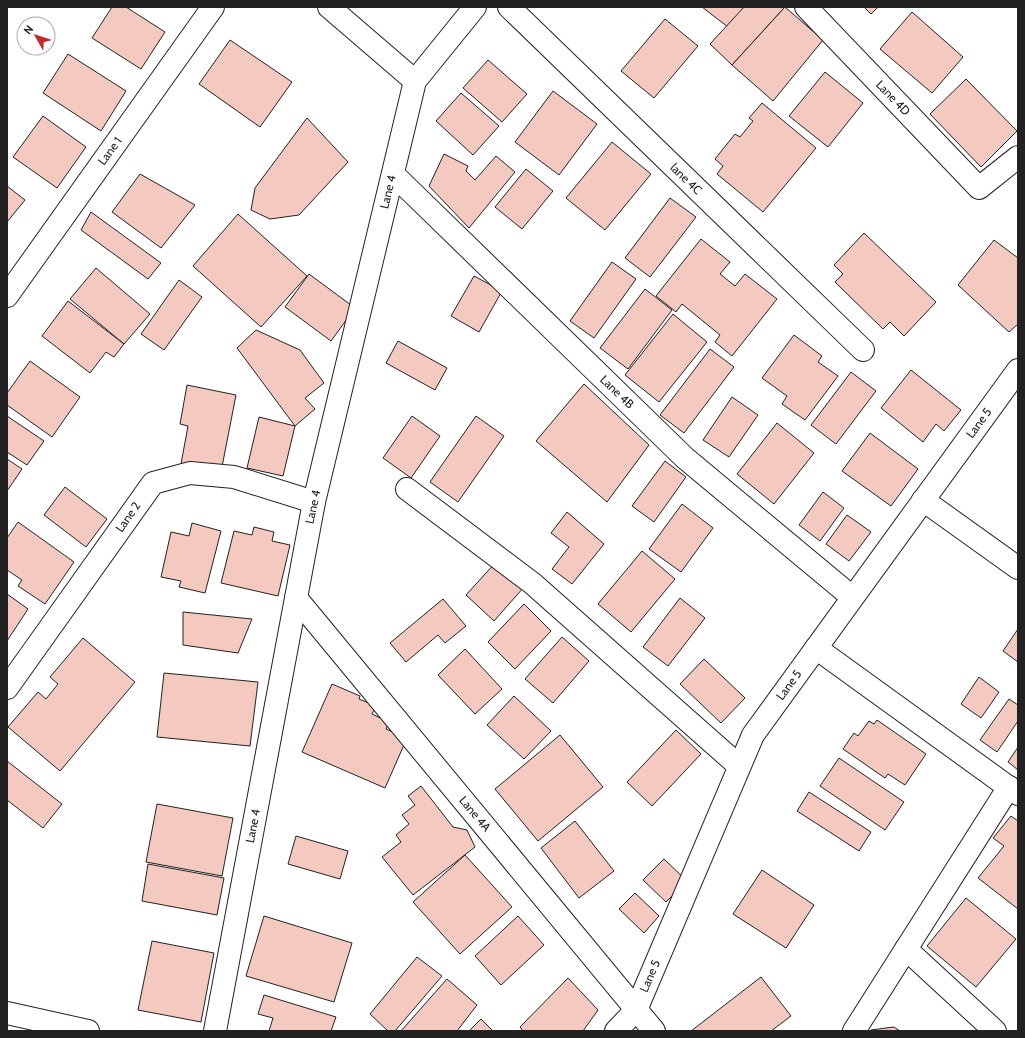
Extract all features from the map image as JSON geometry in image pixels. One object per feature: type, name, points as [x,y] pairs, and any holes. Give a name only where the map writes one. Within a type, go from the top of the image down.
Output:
[{"type":"street","name":"Lane 1","points":[[7,296],[213,7]]},
{"type":"street","points":[[329,7],[415,81]]},
{"type":"street","name":"Lane 4","points":[[215,1031],[314,502],[415,81],[475,7]]},
{"type":"street","name":"lane 4C","points":[[509,7],[863,350]]},
{"type":"street","name":"Lane 4D","points":[[806,7],[979,188],[1018,157]]},
{"type":"street","name":"Lane 4B","points":[[393,174],[686,458],[852,598]]},
{"type":"street","name":"Lane 5","points":[[616,1031],[636,1010],[753,735],[1018,370]]},
{"type":"street","name":"Lane 2","points":[[7,688],[153,482],[190,473],[234,477],[314,502]]},
{"type":"street","points":[[407,489],[532,583],[740,766]]},
{"type":"street","points":[[923,500],[1018,568]]},
{"type":"street","name":"Lane 4A","points":[[296,598],[654,1031]]},
{"type":"street","points":[[816,648],[1013,790],[906,949],[854,1031]]},
{"type":"street","points":[[906,949],[996,1031]]},
{"type":"street","points":[[7,1013],[88,1031]]},
{"type":"building","points":[[112,7],[126,7],[165,32],[141,69],[92,38]]},
{"type":"building","points":[[702,7],[745,7],[728,27]]},
{"type":"building","points":[[744,7],[785,7],[732,65],[710,44]]},
{"type":"building","points":[[785,7],[823,40],[773,101],[732,65]]},
{"type":"building","points":[[864,7],[878,7],[871,14]]},
{"type":"building","points":[[912,12],[963,57],[932,93],[880,49]]},
{"type":"building","points":[[665,19],[698,46],[654,98],[621,71]]},
{"type":"building","points":[[230,40],[292,82],[260,127],[199,84]]},
{"type":"building","points":[[68,54],[126,91],[101,131],[43,93]]},
{"type":"building","points":[[488,60],[527,94],[502,122],[463,88]]},
{"type":"building","points":[[825,72],[863,103],[828,147],[789,116]]},
{"type":"building","points":[[966,79],[1017,131],[981,167],[930,114]]},
{"type":"building","points":[[553,91],[597,124],[559,175],[515,142]]},
{"type":"building","points":[[461,93],[499,126],[473,155],[436,121]]},
{"type":"building","points":[[762,103],[816,148],[763,212],[717,174],[723,166],[715,159],[735,134],[740,137],[753,121],[749,118]]},
{"type":"building","points":[[43,116],[86,147],[57,188],[13,157]]},
{"type":"building","points":[[307,118],[348,162],[299,215],[270,219],[251,210],[255,188]]},
{"type":"building","points":[[612,142],[651,174],[605,230],[566,198]]},
{"type":"building","points":[[444,154],[468,166],[466,171],[475,180],[496,156],[515,172],[469,228],[429,186]]},
{"type":"building","points":[[526,169],[553,191],[522,229],[495,207]]},
{"type":"building","points":[[140,174],[195,205],[161,248],[112,212]]},
{"type":"building","points":[[7,186],[25,200],[7,222]]},
{"type":"building","points":[[670,198],[696,217],[650,277],[625,258]]},
{"type":"building","points":[[91,212],[161,263],[148,279],[81,230]]},
{"type":"building","points":[[238,214],[307,276],[261,327],[193,266]]},
{"type":"building","points":[[864,233],[936,302],[904,336],[890,322],[883,329],[835,282],[843,274],[834,265]]},
{"type":"building","points":[[701,239],[730,262],[720,274],[735,286],[745,274],[777,299],[732,356],[715,342],[720,335],[682,304],[676,312],[656,296]]},
{"type":"building","points":[[994,240],[1018,258],[1018,324],[1009,332],[958,285]]},
{"type":"building","points":[[612,262],[636,279],[594,338],[570,321]]},
{"type":"building","points":[[96,268],[150,314],[124,344],[70,299]]},
{"type":"building","points":[[309,274],[355,308],[331,341],[285,307]]},
{"type":"building","points":[[474,276],[502,291],[479,332],[451,316]]},
{"type":"building","points":[[179,280],[202,297],[164,350],[141,334]]},
{"type":"building","points":[[645,289],[672,310],[628,369],[600,348]]},
{"type":"building","points":[[68,301],[124,344],[114,357],[106,352],[90,373],[42,336]]},
{"type":"building","points":[[673,314],[707,342],[659,402],[625,375]]},
{"type":"building","points":[[256,330],[300,350],[324,383],[305,398],[315,409],[295,426],[237,348]]},
{"type":"building","points":[[794,335],[822,356],[818,362],[838,376],[805,420],[782,404],[787,396],[762,378]]},
{"type":"building","points":[[398,341],[447,368],[435,390],[386,363]]},
{"type":"building","points":[[710,349],[734,367],[684,433],[660,415]]},
{"type":"building","points":[[30,361],[80,397],[52,437],[7,405],[7,393]]},
{"type":"building","points":[[911,370],[961,410],[944,431],[936,424],[923,442],[881,408]]},
{"type":"building","points":[[851,372],[876,391],[836,444],[811,425]]},
{"type":"building","points":[[584,384],[649,445],[607,502],[536,441]]},
{"type":"building","points":[[187,385],[236,395],[221,472],[181,464],[188,426],[180,424]]},
{"type":"building","points":[[732,397],[758,415],[729,457],[703,440]]},
{"type":"building","points":[[7,416],[44,441],[27,465],[7,452]]},
{"type":"building","points":[[412,416],[440,436],[411,478],[383,458]]},
{"type":"building","points":[[476,416],[504,436],[458,502],[430,482]]},
{"type":"building","points":[[259,417],[295,426],[283,476],[247,468]]},
{"type":"building","points":[[777,423],[814,453],[774,504],[737,474]]},
{"type":"building","points":[[870,433],[918,469],[891,506],[842,471]]},
{"type":"building","points":[[7,459],[22,469],[7,491]]},
{"type":"building","points":[[665,461],[686,477],[654,522],[632,506]]},
{"type":"building","points":[[65,487],[107,519],[86,547],[44,515]]},
{"type":"building","points":[[823,492],[844,508],[820,541],[799,525]]},
{"type":"building","points":[[682,504],[713,528],[681,572],[649,549]]},
{"type":"building","points":[[567,512],[604,544],[572,584],[552,569],[569,547],[551,533]]},
{"type":"building","points":[[847,515],[871,532],[849,561],[826,544]]},
{"type":"building","points":[[18,522],[74,562],[45,604],[18,586],[22,580],[7,570],[7,538]]},
{"type":"building","points":[[192,523],[221,531],[205,593],[179,587],[181,581],[161,577],[171,532],[189,536]]},
{"type":"building","points":[[254,527],[274,532],[272,541],[290,545],[278,596],[221,583],[234,531],[252,535]]},
{"type":"building","points":[[642,551],[675,579],[631,632],[598,604]]},
{"type":"building","points":[[496,562],[524,587],[494,621],[466,595]]},
{"type":"building","points":[[7,594],[28,609],[7,641]]},
{"type":"building","points":[[680,598],[705,618],[668,666],[643,647]]},
{"type":"building","points":[[443,599],[466,626],[445,643],[438,635],[406,662],[390,643]]},
{"type":"building","points":[[524,604],[551,631],[515,669],[488,642]]},
{"type":"building","points":[[183,612],[252,619],[238,653],[183,645]]},
{"type":"building","points":[[1018,629],[1018,662],[1003,651]]},
{"type":"building","points":[[562,637],[589,661],[553,703],[525,679]]},
{"type":"building","points":[[83,638],[135,682],[60,771],[8,727],[38,692],[46,699],[58,684],[50,677]]},
{"type":"building","points":[[465,649],[502,689],[475,714],[438,675]]},
{"type":"building","points":[[704,659],[745,698],[721,723],[680,684]]},
{"type":"building","points":[[164,673],[258,682],[250,746],[157,737]]},
{"type":"building","points":[[979,677],[999,692],[981,718],[961,704]]},
{"type":"building","points":[[332,684],[360,696],[359,699],[376,706],[372,714],[389,722],[386,729],[407,738],[385,788],[302,752]]},
{"type":"building","points":[[514,696],[551,731],[524,759],[487,725]]},
{"type":"building","points":[[1009,699],[1018,705],[1018,721],[997,752],[980,740]]},
{"type":"building","points":[[877,720],[926,754],[905,785],[888,774],[885,778],[843,749],[854,733],[858,736],[869,721],[874,724]]},
{"type":"building","points":[[676,730],[701,754],[652,806],[627,782]]},
{"type":"building","points":[[560,735],[603,787],[538,841],[495,789]]},
{"type":"building","points":[[1018,747],[1018,770],[1008,762]]},
{"type":"building","points":[[839,758],[904,802],[885,830],[820,786]]},
{"type":"building","points":[[7,761],[62,804],[43,828],[7,800]]},
{"type":"building","points":[[421,786],[453,827],[467,830],[475,847],[413,895],[382,857],[401,842],[396,835],[409,824],[402,815],[415,805],[408,796]]},
{"type":"building","points":[[809,792],[871,832],[859,851],[797,811]]},
{"type":"building","points":[[157,804],[233,818],[222,876],[146,862]]},
{"type":"building","points":[[1011,816],[1018,821],[1018,909],[978,878],[1004,846],[993,838]]},
{"type":"building","points":[[575,821],[614,871],[579,898],[541,848]]},
{"type":"building","points":[[296,836],[348,851],[340,879],[288,864]]},
{"type":"building","points":[[465,855],[512,907],[460,954],[413,902]]},
{"type":"building","points":[[664,859],[687,881],[666,902],[643,880]]},
{"type":"building","points":[[148,864],[224,878],[217,915],[142,901]]},
{"type":"building","points":[[762,870],[814,905],[786,948],[733,914]]},
{"type":"building","points":[[635,893],[659,916],[644,933],[619,909]]},
{"type":"building","points":[[966,898],[1016,939],[976,987],[927,946]]},
{"type":"building","points":[[264,916],[352,943],[334,1002],[246,976]]},
{"type":"building","points":[[518,916],[544,945],[501,985],[475,956]]},
{"type":"building","points":[[152,941],[214,953],[201,1022],[138,1010]]},
{"type":"building","points":[[417,957],[442,976],[395,1031],[388,1031],[370,1014]]},
{"type":"building","points":[[761,977],[791,1016],[771,1031],[691,1031]]},
{"type":"building","points":[[568,978],[598,1010],[583,1031],[523,1031],[520,1027]]},
{"type":"building","points":[[447,979],[477,1005],[457,1031],[401,1031]]},
{"type":"building","points":[[264,995],[336,1017],[331,1031],[269,1031],[273,1018],[258,1014]]},
{"type":"building","points":[[481,1019],[493,1031],[469,1031]]},
{"type":"building","points":[[894,1027],[900,1031],[870,1031],[871,1030]]}]
